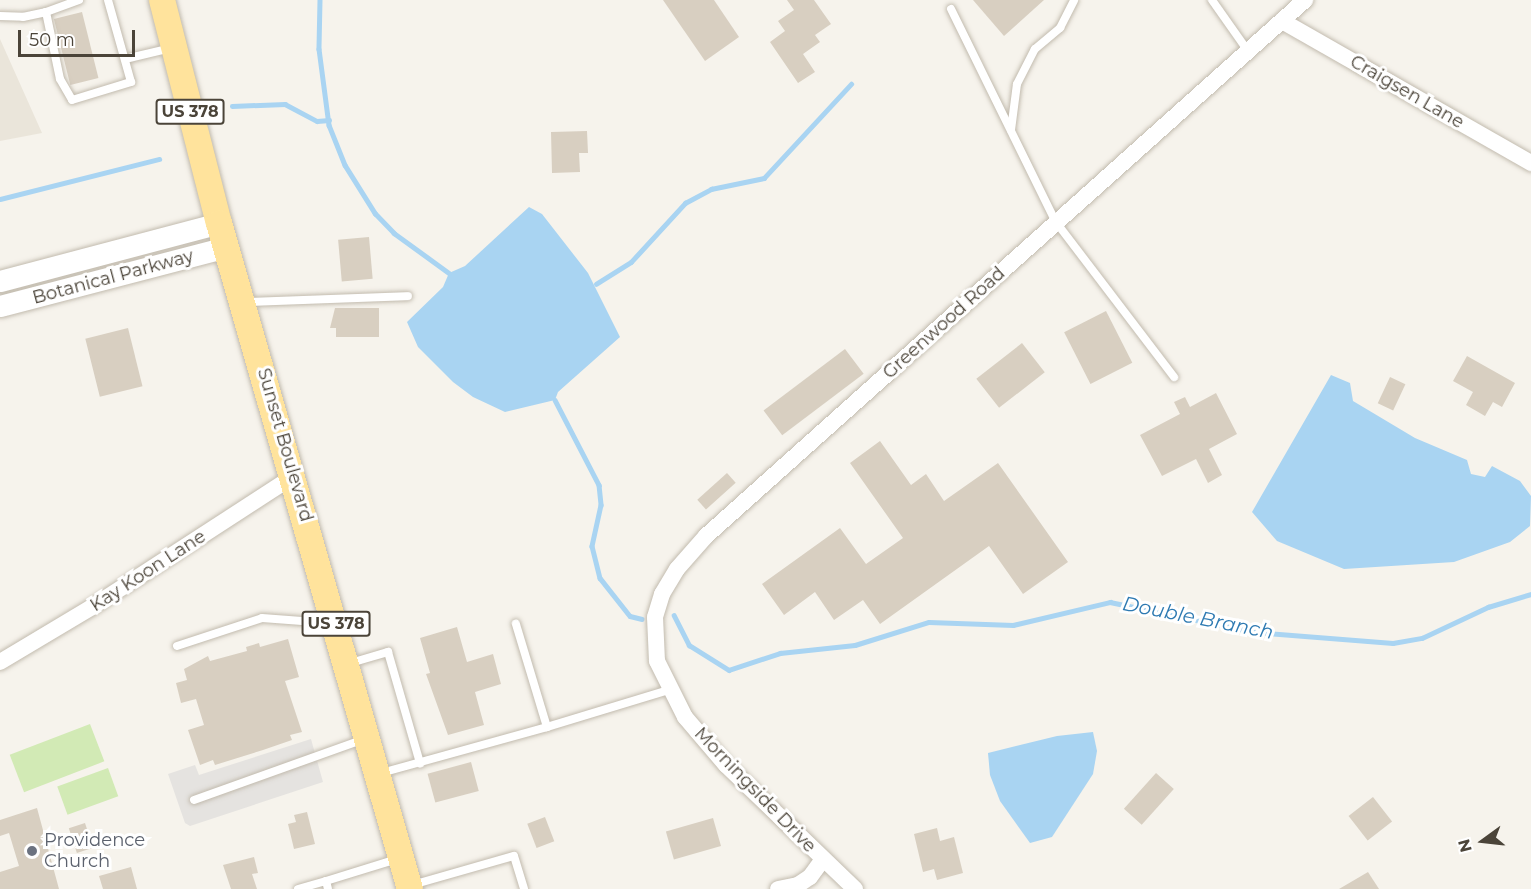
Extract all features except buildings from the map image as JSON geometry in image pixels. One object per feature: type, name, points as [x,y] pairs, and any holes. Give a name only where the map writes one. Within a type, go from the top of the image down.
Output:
[{"type":"main road","name":"Sunset Boulevard","points":[[162,0],[219,223],[336,624],[401,858],[406,888]]},
{"type":"street","name":"Greenwood Road","points":[[667,686],[657,661],[655,617],[662,594],[677,569],[706,536],[1305,0]]},
{"type":"street","name":"Craigsen Lane","points":[[1282,21],[1531,163]]},
{"type":"street","name":"Botanical Parkway","points":[[0,281],[219,223]]},
{"type":"street","name":"Botanical Parkway","points":[[0,306],[226,248]]},
{"type":"street","name":"Kay Koon Lane","points":[[0,662],[93,607],[294,476]]},
{"type":"street","name":"Morningside Drive","points":[[667,686],[685,717],[726,765],[855,889]]},
{"type":"street","points":[[778,889],[798,885],[810,877],[823,859]]},
{"type":"lane","points":[[0,16],[23,17],[46,12],[79,0]]},
{"type":"lane","points":[[46,12],[60,79],[72,100],[131,82],[108,0]]},
{"type":"lane","points":[[1011,131],[1017,84],[1035,49],[1060,28],[1074,0]]},
{"type":"lane","points":[[1212,0],[1248,51]]},
{"type":"lane","points":[[951,9],[1056,222],[1174,378]]},
{"type":"lane","points":[[125,59],[174,47]]},
{"type":"lane","points":[[242,302],[408,296]]},
{"type":"lane","points":[[177,646],[262,618],[336,624]]},
{"type":"lane","points":[[516,624],[547,727]]},
{"type":"lane","points":[[347,664],[388,652],[420,763]]},
{"type":"lane","points":[[378,774],[547,727],[667,686]]},
{"type":"lane","points":[[194,800],[368,738]]},
{"type":"lane","points":[[406,888],[514,856],[524,889]]},
{"type":"lane","points":[[298,889],[327,885],[401,858]]},
{"type":"shaded area","points":[[0,39],[42,133],[0,141]]},
{"type":"shaded area","points":[[311,739],[323,782],[190,826],[185,823],[168,774],[195,765],[199,775]]},
{"type":"green space","points":[[90,724],[104,761],[24,792],[10,755]]},
{"type":"green space","points":[[108,768],[118,796],[68,815],[57,786]]},
{"type":"water","points":[[529,207],[542,214],[588,273],[620,337],[558,392],[555,400],[505,412],[473,397],[453,382],[418,347],[407,322],[443,287],[449,273],[465,266]]},
{"type":"water","points":[[1331,375],[1350,383],[1353,401],[1415,438],[1467,460],[1471,474],[1485,477],[1492,466],[1520,481],[1531,496],[1530,526],[1510,542],[1454,562],[1344,569],[1277,541],[1252,512]]},
{"type":"water","points":[[1093,732],[1097,751],[1093,774],[1052,837],[1030,843],[1000,801],[990,775],[988,753],[1057,736]]},
{"type":"waterway","name":"Double Branch","points":[[320,0],[319,49],[329,125],[345,165],[375,213],[394,233],[449,273]]},
{"type":"waterway","points":[[596,284],[631,262],[685,203],[711,189],[764,178],[851,84]]},
{"type":"waterway","name":"Double Branch","points":[[232,106],[285,104],[317,121],[329,120]]},
{"type":"waterway","name":"Double Branch","points":[[0,199],[159,159]]},
{"type":"waterway","name":"Double Branch","points":[[555,400],[599,485],[601,505],[592,546],[600,578],[630,616],[642,619]]},
{"type":"waterway","name":"Double Branch","points":[[674,615],[689,645],[729,670],[780,653],[855,645],[929,622],[1013,625],[1110,602],[1253,632],[1393,643],[1422,638],[1488,607],[1531,594]]},
{"type":"place","name":"Providence Church","points":[[32,851]]}]
